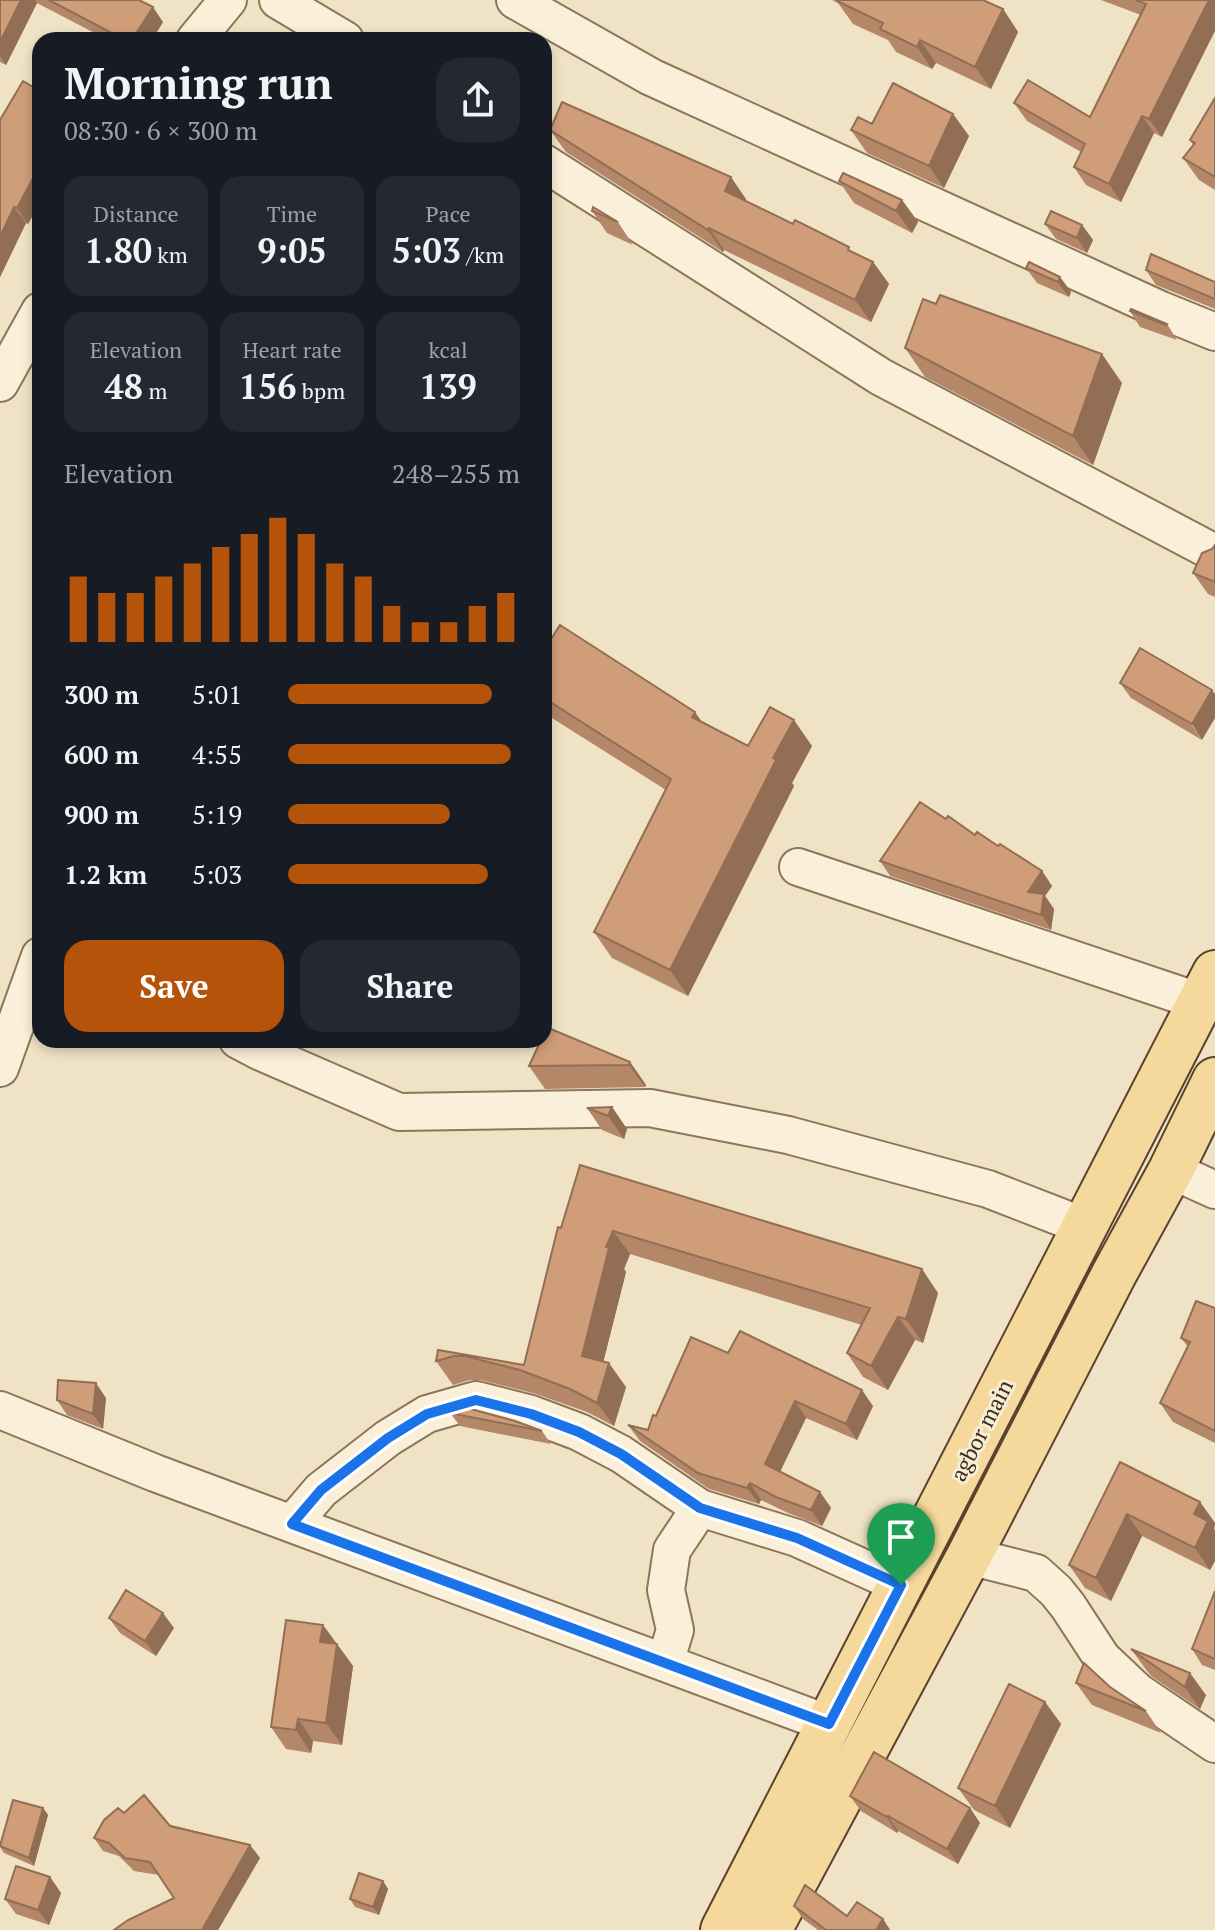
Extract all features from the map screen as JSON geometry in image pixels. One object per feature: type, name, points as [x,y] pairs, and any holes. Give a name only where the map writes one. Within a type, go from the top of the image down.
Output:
[{"type":"main road","name":"agbor main","points":[[723,1930],[1208,987]]},
{"type":"main road","points":[[769,1930],[969,1556],[1215,1080]]},
{"type":"street","points":[[202,32],[228,0]]},
{"type":"street","points":[[278,0],[332,32]]},
{"type":"street","points":[[515,0],[651,77],[1147,304],[1215,332]]},
{"type":"street","points":[[552,168],[881,377],[1215,553]]},
{"type":"street","points":[[0,383],[32,325]]},
{"type":"street","points":[[798,867],[1208,987]]},
{"type":"street","points":[[0,1068],[32,978]]},
{"type":"street","points":[[253,1048],[399,1112],[650,1108],[788,1135],[988,1189],[1086,1227]]},
{"type":"street","points":[[1171,1170],[1215,1190]]},
{"type":"street","points":[[292,1524],[321,1490],[388,1438],[427,1414],[476,1400],[531,1414],[579,1432],[621,1454],[700,1508],[797,1538],[901,1585]]},
{"type":"street","points":[[0,1410],[155,1473],[829,1724]]},
{"type":"street","points":[[665,1663],[675,1630],[666,1590],[672,1550],[700,1508]]},
{"type":"street","points":[[969,1556],[1036,1573],[1068,1606],[1102,1658],[1138,1692],[1215,1744]]},
{"type":"building","points":[[0,0],[21,0],[0,42]]},
{"type":"building","points":[[49,0],[139,0],[153,7],[137,32],[110,32]]},
{"type":"building","points":[[838,0],[983,0],[1003,9],[975,67],[920,40],[917,47],[880,29],[883,23]]},
{"type":"building","points":[[1136,0],[1209,0],[1149,119],[1142,116],[1109,184],[1074,167],[1085,144],[1014,103],[1028,80],[1090,117],[1146,4]]},
{"type":"building","points":[[23,81],[32,86],[32,180],[17,208],[14,207],[0,237],[0,120]]},
{"type":"building","points":[[893,83],[953,114],[929,166],[851,130],[858,117],[872,124]]},
{"type":"building","points":[[1215,98],[1215,177],[1183,158],[1195,143],[1190,140]]},
{"type":"building","points":[[562,102],[731,177],[725,191],[793,224],[795,220],[873,262],[855,300],[708,230],[552,131]]},
{"type":"building","points":[[843,173],[902,200],[896,211],[839,181]]},
{"type":"building","points":[[593,207],[618,222],[592,211]]},
{"type":"building","points":[[1051,211],[1082,225],[1077,238],[1045,224]]},
{"type":"building","points":[[1151,254],[1215,282],[1215,299],[1146,270]]},
{"type":"building","points":[[1029,262],[1060,277],[1058,282],[1026,268]]},
{"type":"building","points":[[940,295],[1102,354],[1073,436],[905,348],[923,299],[936,304]]},
{"type":"building","points":[[1131,309],[1167,324],[1130,311]]},
{"type":"building","points":[[1215,545],[1215,582],[1193,573],[1202,553]]},
{"type":"building","points":[[560,625],[695,712],[692,717],[748,746],[770,707],[794,720],[670,970],[594,932],[671,779],[552,703],[552,638]]},
{"type":"building","points":[[1140,648],[1212,690],[1192,724],[1120,683]]},
{"type":"building","points":[[920,802],[946,819],[948,816],[975,835],[977,832],[998,846],[1000,844],[1042,871],[1028,892],[1044,894],[1041,915],[880,861]]},
{"type":"building","points":[[552,1030],[630,1062],[629,1065],[529,1066],[537,1048],[552,1048]]},
{"type":"building","points":[[612,1107],[608,1116],[587,1108]]},
{"type":"building","points":[[580,1165],[922,1269],[906,1319],[898,1317],[871,1366],[847,1353],[870,1308],[613,1231],[606,1247],[609,1248],[582,1356],[609,1363],[597,1403],[520,1370],[465,1356],[436,1361],[438,1350],[524,1365],[558,1227],[561,1228]]},
{"type":"building","points":[[1196,1301],[1215,1308],[1215,1431],[1160,1403],[1190,1342],[1181,1338]]},
{"type":"building","points":[[740,1331],[862,1390],[846,1424],[795,1401],[765,1464],[820,1492],[811,1510],[750,1483],[747,1488],[698,1473],[628,1425],[648,1430],[691,1337],[728,1353]]},
{"type":"building","points":[[58,1380],[96,1383],[93,1414],[57,1400]]},
{"type":"building","points":[[467,1408],[515,1421],[542,1431],[450,1413]]},
{"type":"building","points":[[1120,1462],[1200,1502],[1194,1514],[1208,1521],[1195,1548],[1127,1514],[1096,1578],[1069,1565]]},
{"type":"building","points":[[126,1590],[163,1613],[145,1641],[109,1618]]},
{"type":"building","points":[[1215,1591],[1215,1659],[1192,1649]]},
{"type":"building","points":[[286,1620],[323,1625],[320,1642],[337,1644],[326,1723],[298,1719],[296,1730],[271,1727]]},
{"type":"building","points":[[1131,1649],[1190,1673],[1185,1687],[1136,1653]]},
{"type":"building","points":[[1084,1663],[1110,1687],[1146,1711],[1076,1683]]},
{"type":"building","points":[[1009,1684],[1045,1702],[995,1806],[958,1788]]},
{"type":"building","points":[[874,1752],[970,1808],[947,1849],[850,1796]]},
{"type":"building","points":[[144,1795],[170,1826],[250,1845],[202,1930],[114,1930],[174,1898],[150,1862],[125,1858],[109,1843],[94,1838],[104,1820],[118,1808],[124,1813]]},
{"type":"building","points":[[13,1800],[43,1808],[29,1858],[0,1846]]},
{"type":"building","points":[[16,1866],[50,1877],[38,1910],[5,1899]]},
{"type":"building","points":[[359,1873],[383,1881],[373,1907],[350,1899]]},
{"type":"building","points":[[805,1885],[847,1916],[857,1902],[883,1919],[876,1930],[826,1930],[794,1906]]},
{"type":"route","points":[[476,1400],[531,1414],[579,1432],[621,1454],[700,1508],[797,1538],[901,1585],[829,1724],[292,1524],[321,1490],[388,1438],[427,1414],[476,1400]]}]
